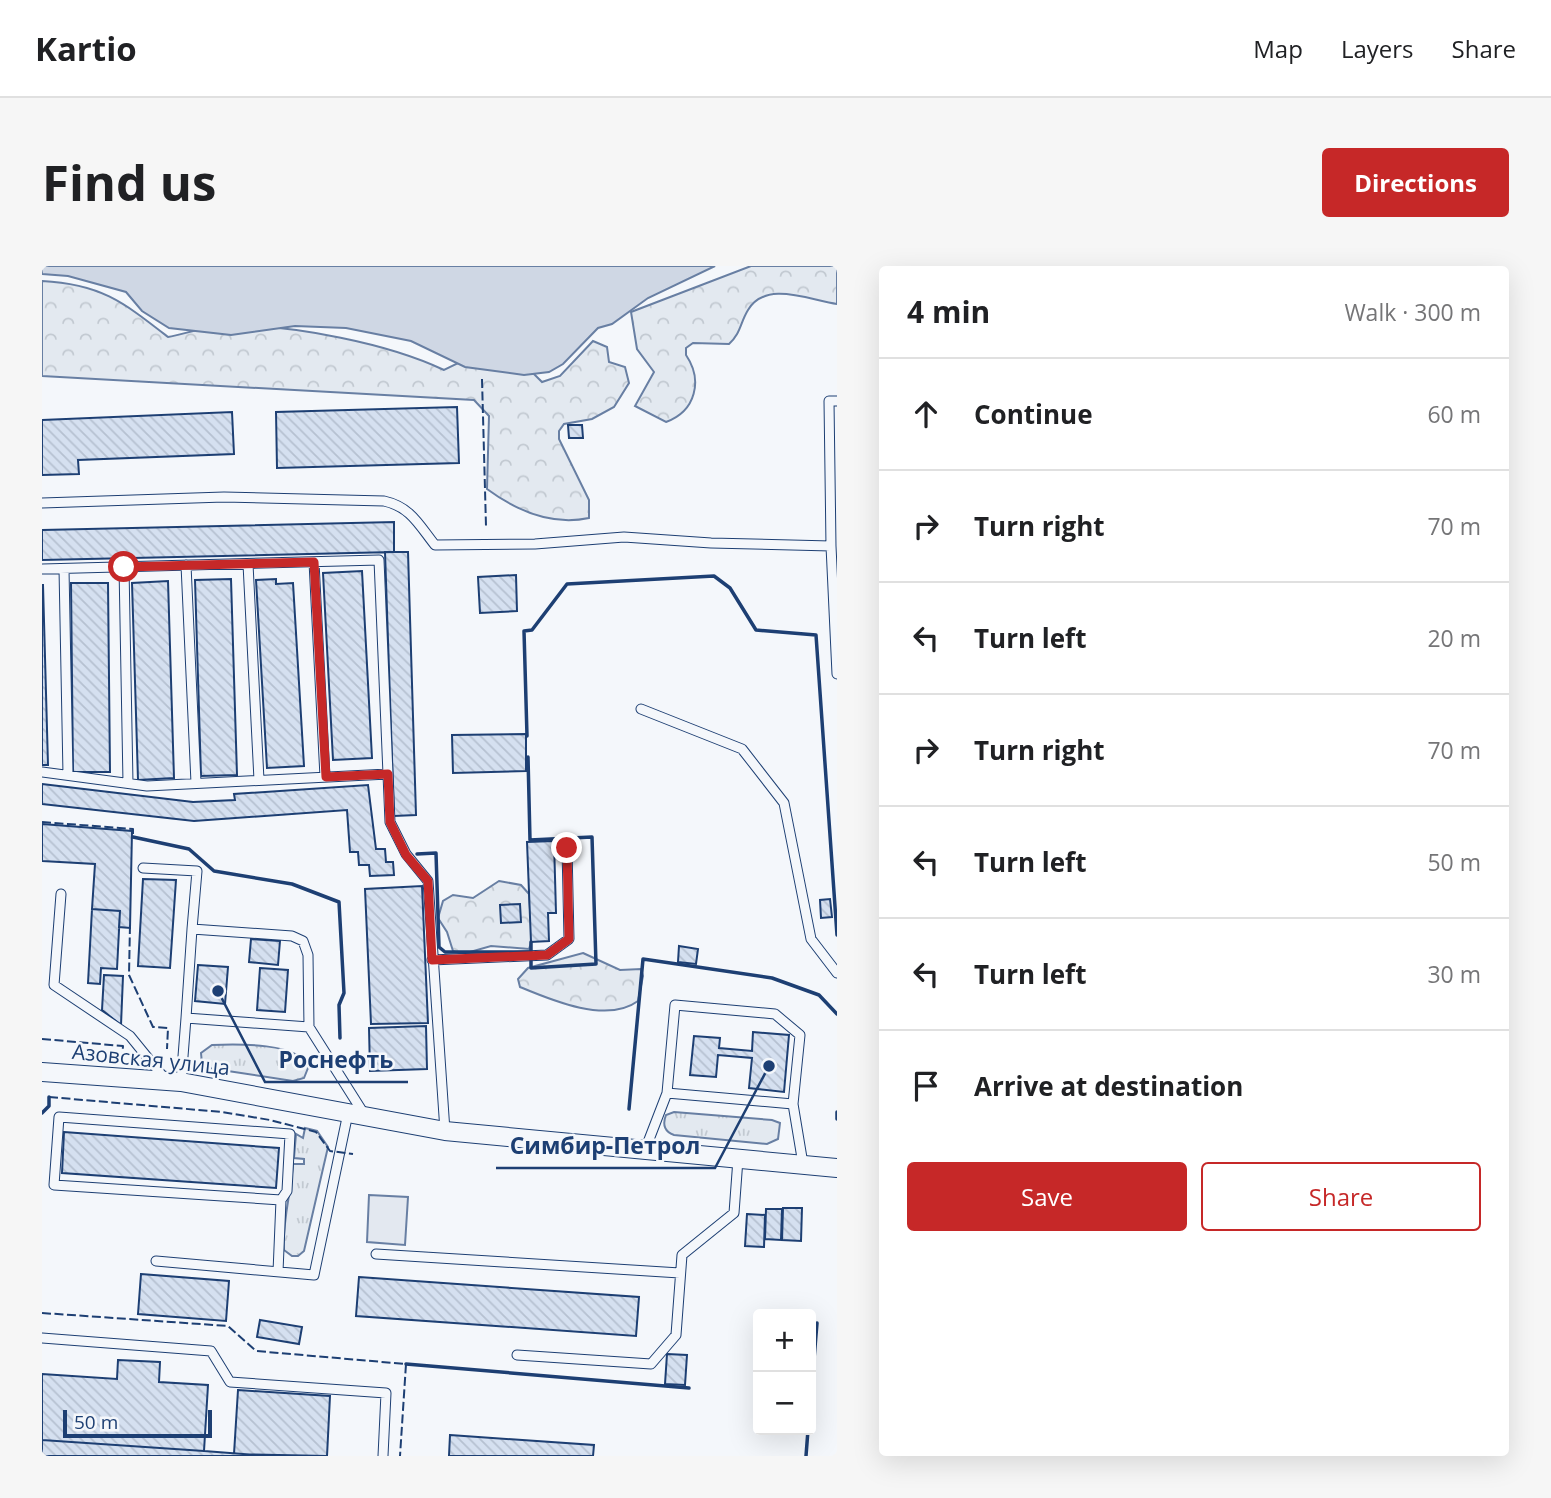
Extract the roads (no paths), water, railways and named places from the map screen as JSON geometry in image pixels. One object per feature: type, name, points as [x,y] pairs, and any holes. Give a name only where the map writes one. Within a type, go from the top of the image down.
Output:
[{"type":"street","name":"Азовская улица","points":[[42,1072],[174,1081],[445,1131],[837,1168]]},
{"type":"lane","points":[[837,401],[829,401],[831,546],[834,558],[837,674]]},
{"type":"lane","points":[[42,503],[225,497],[384,500],[399,504],[417,517],[435,545],[535,544],[624,537],[711,543],[831,546]]},
{"type":"lane","points":[[42,569],[379,560],[390,822],[406,855],[428,881],[445,1131]]},
{"type":"lane","points":[[314,562],[326,777]]},
{"type":"lane","points":[[248,564],[259,780]]},
{"type":"lane","points":[[186,565],[196,783]]},
{"type":"lane","points":[[124,567],[128,783]]},
{"type":"lane","points":[[64,569],[68,775]]},
{"type":"lane","points":[[641,709],[742,749],[784,803],[811,939],[837,973]]},
{"type":"lane","points":[[42,772],[128,783],[196,783],[388,774]]},
{"type":"lane","points":[[432,960],[547,955],[569,939],[567,848]]},
{"type":"lane","points":[[143,867],[197,871],[186,1018],[174,1081]]},
{"type":"lane","points":[[61,894],[54,985],[130,1037],[174,1081]]},
{"type":"lane","points":[[156,1261],[314,1275],[357,1114],[309,1027],[308,955],[298,937],[192,929]]},
{"type":"lane","points":[[645,1150],[667,1093],[675,1004],[775,1014],[800,1035],[793,1104],[803,1164]]},
{"type":"lane","points":[[186,1018],[309,1027]]},
{"type":"lane","points":[[667,1093],[793,1104]]},
{"type":"lane","points":[[278,1272],[281,1200],[287,1191],[290,1134],[59,1117],[54,1185],[281,1200]]},
{"type":"lane","points":[[517,1355],[651,1364],[676,1335],[682,1255],[734,1213],[738,1159]]},
{"type":"lane","points":[[376,1254],[680,1273]]},
{"type":"lane","points":[[42,1338],[211,1351],[230,1382],[386,1393],[383,1456]]},
{"type":"place","name":"Роснефть","points":[[218,991]]},
{"type":"place","name":"Симбир-Петрол","points":[[769,1066]]}]
